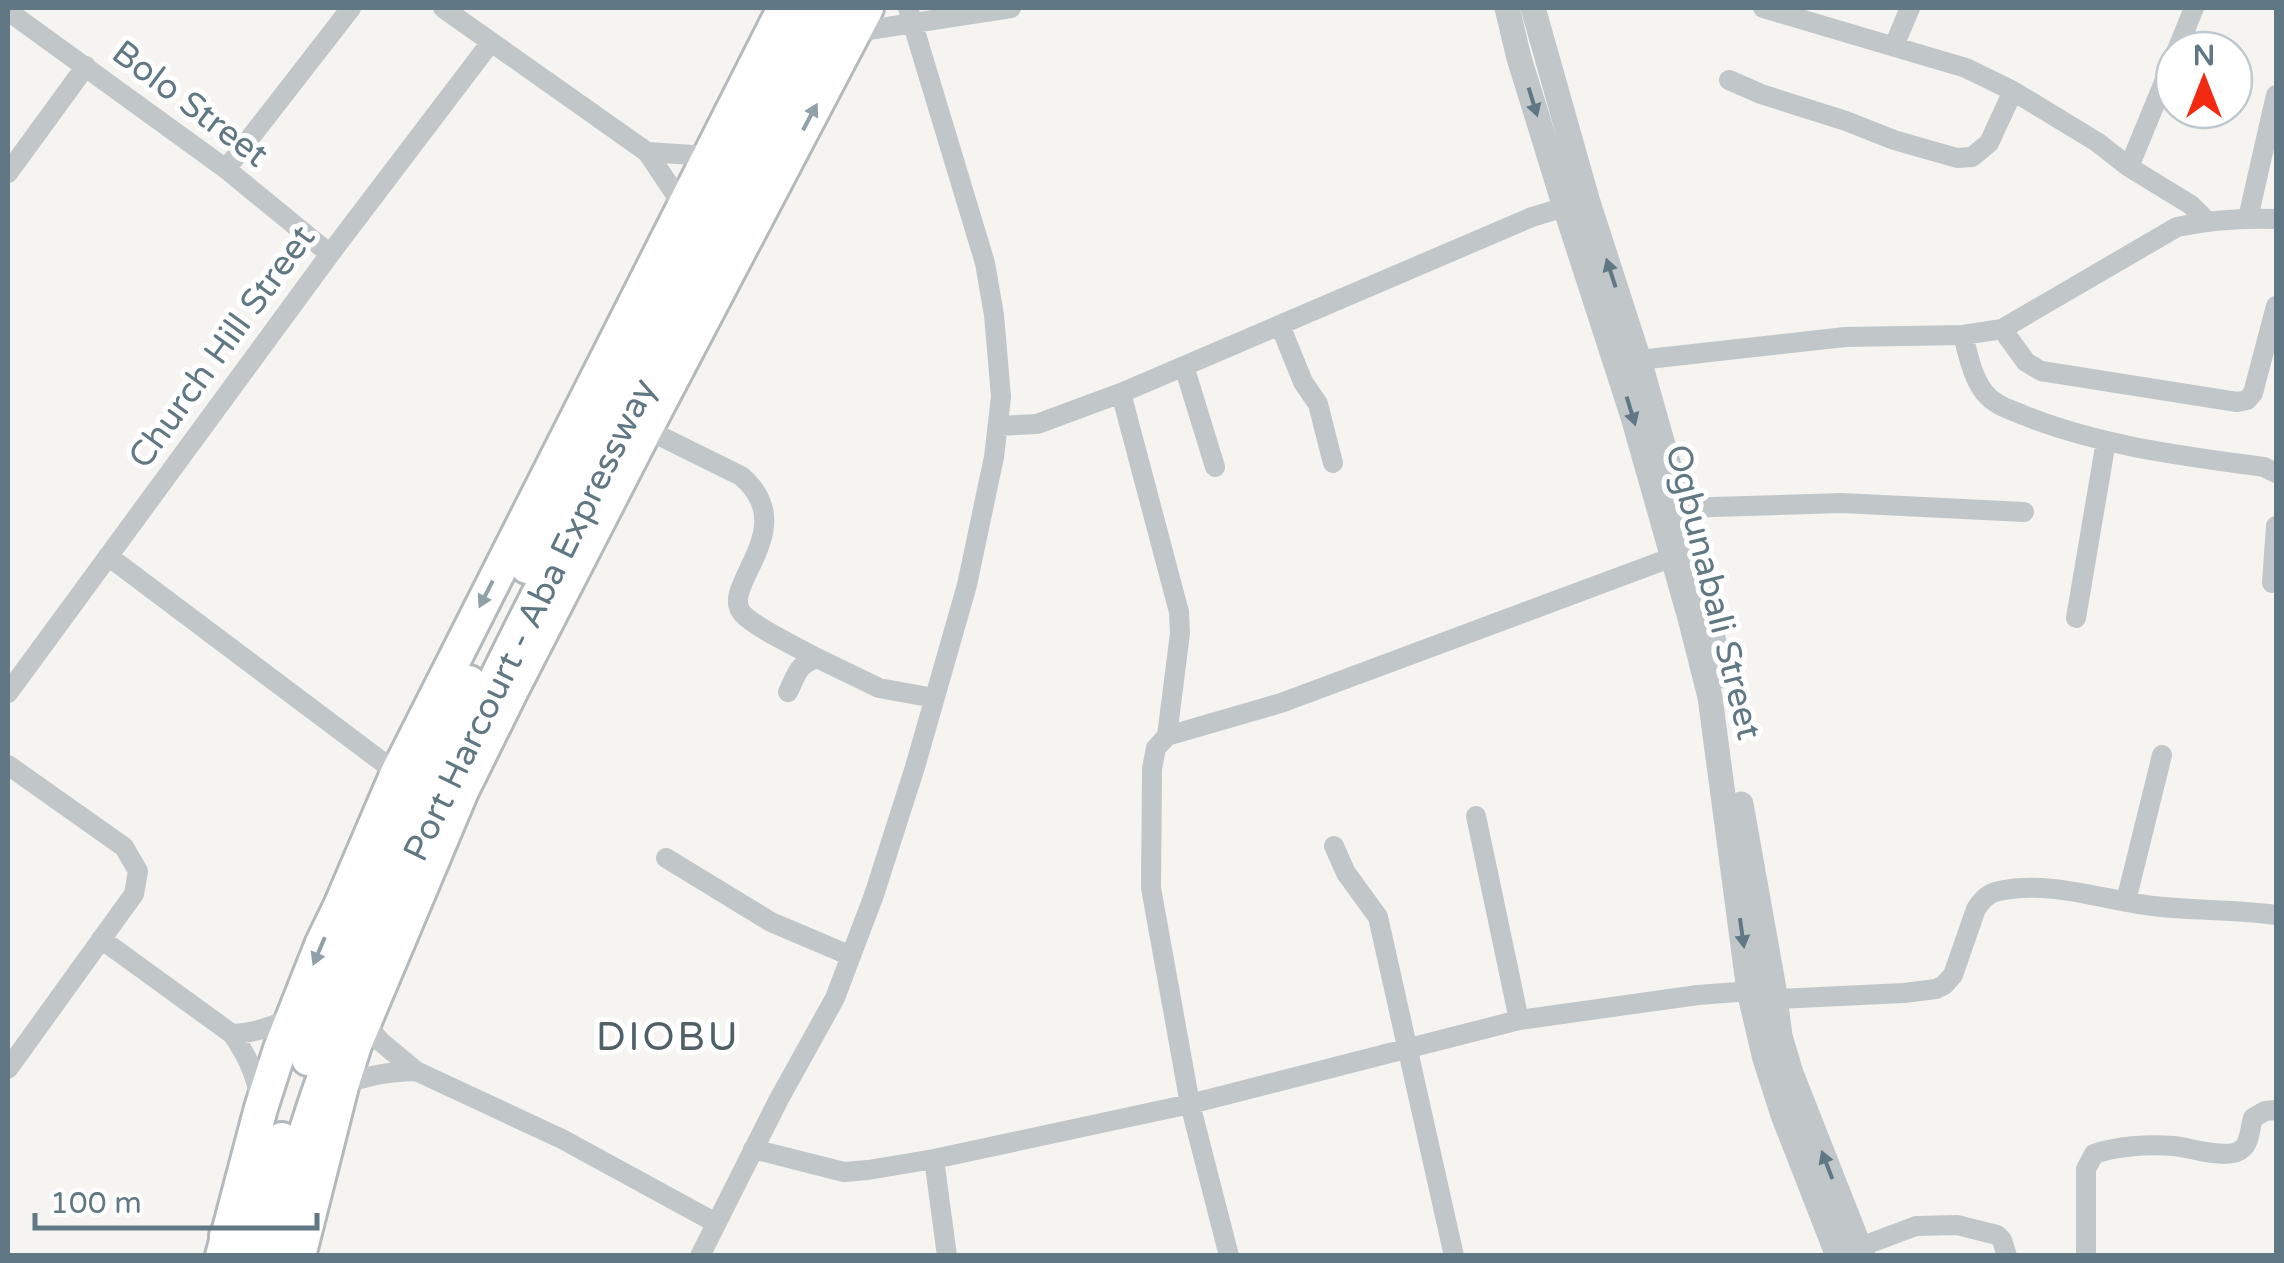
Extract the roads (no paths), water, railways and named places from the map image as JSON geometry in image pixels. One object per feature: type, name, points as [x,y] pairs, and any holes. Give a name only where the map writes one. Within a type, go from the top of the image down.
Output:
[{"type":"main road","points":[[233,1249],[277,1136],[274,1118],[292,1017],[397,773],[784,8]]},
{"type":"main road","name":"Port Harcourt - Aba Expressway","points":[[292,1253],[300,1158],[333,1079],[399,887],[472,726],[794,67],[810,8]]},
{"type":"main road","points":[[333,1079],[364,1022],[462,791],[854,16]]},
{"type":"main road","name":"Port Harcourt - Aba Expressway","points":[[274,1118],[400,820],[794,67],[854,16]]},
{"type":"street","points":[[226,169],[350,8]]},
{"type":"street","points":[[443,8],[647,152],[683,206]]},
{"type":"street","points":[[854,16],[1011,8]]},
{"type":"street","name":"Ogbunabali Street","points":[[1507,8],[1565,207],[1633,417],[1710,697],[1766,993],[1854,1253]]},
{"type":"street","name":"Ogbunabali Street","points":[[1533,8],[1705,594],[1766,993]]},
{"type":"street","points":[[1763,8],[1966,68],[2013,91],[2096,142],[2190,204],[2207,221]]},
{"type":"street","points":[[1894,46],[1910,8]]},
{"type":"street","name":"Bolo Street","points":[[8,11],[226,169],[330,254]]},
{"type":"street","points":[[705,1254],[753,1149],[835,998],[874,895],[967,585],[994,458],[1001,396],[985,264],[911,14]]},
{"type":"street","name":"Church Hill Street","points":[[8,693],[491,42]]},
{"type":"street","points":[[8,173],[86,66]]},
{"type":"street","points":[[1730,80],[1894,140],[1957,158],[1972,156],[1989,144],[2013,91]]},
{"type":"street","points":[[2248,218],[2276,96]]},
{"type":"street","points":[[2129,167],[2154,106]]},
{"type":"street","points":[[647,152],[708,156]]},
{"type":"street","points":[[998,426],[1036,424],[1121,393],[1532,217],[1565,207]]},
{"type":"street","points":[[1638,360],[1846,338],[2002,329],[2177,227],[2207,221],[2276,219]]},
{"type":"street","points":[[2002,329],[2026,362],[2041,371],[2237,402],[2253,393],[2276,306]]},
{"type":"street","points":[[1280,325],[1304,382],[1318,404],[1333,463]]},
{"type":"street","points":[[1963,334],[1974,375],[1985,394],[1998,405],[2106,441],[2276,473]]},
{"type":"street","points":[[1184,366],[1216,467]]},
{"type":"street","points":[[1121,393],[1179,612],[1167,736]]},
{"type":"street","points":[[646,429],[741,476],[754,487],[762,502],[762,544],[738,593],[741,612],[818,658],[879,688],[934,698]]},
{"type":"street","points":[[2076,618],[2106,441]]},
{"type":"street","points":[[1680,508],[1842,502],[2024,512]]},
{"type":"street","points":[[2272,584],[2276,526]]},
{"type":"street","points":[[108,556],[397,773]]},
{"type":"street","points":[[1229,1256],[1190,1104],[1151,888],[1152,769],[1156,748],[1167,736],[1281,704],[1672,557]]},
{"type":"street","points":[[788,692],[800,667],[818,658]]},
{"type":"street","points":[[2126,902],[2162,756]]},
{"type":"street","points":[[8,765],[124,847],[138,871],[134,894],[8,1069]]},
{"type":"street","points":[[1476,816],[1519,1020]]},
{"type":"street","points":[[1334,846],[1346,873],[1378,916],[1454,1256]]},
{"type":"street","points":[[666,858],[770,922],[851,956]]},
{"type":"street","points":[[753,1149],[844,1172],[934,1160],[1190,1104],[1519,1020],[1698,995],[1904,993],[1936,989],[1953,976],[1976,909],[1996,891],[2021,888],[2074,892],[2185,910],[2276,914]]},
{"type":"street","points":[[101,939],[232,1034],[246,1054],[274,1118]]},
{"type":"street","points":[[232,1034],[251,1034],[292,1017]]},
{"type":"street","points":[[364,1022],[416,1071],[562,1139],[716,1223]]},
{"type":"street","points":[[333,1079],[416,1071]]},
{"type":"street","points":[[2086,1256],[2086,1169],[2094,1154],[2109,1149],[2172,1146],[2214,1153],[2236,1152],[2246,1144],[2252,1118],[2276,1110]]},
{"type":"street","points":[[934,1160],[947,1256]]},
{"type":"street","points":[[1854,1253],[1916,1226],[1957,1225],[1997,1235],[2007,1256]]},
{"type":"district","name":"DIOBU","points":[[668,1037]]}]
